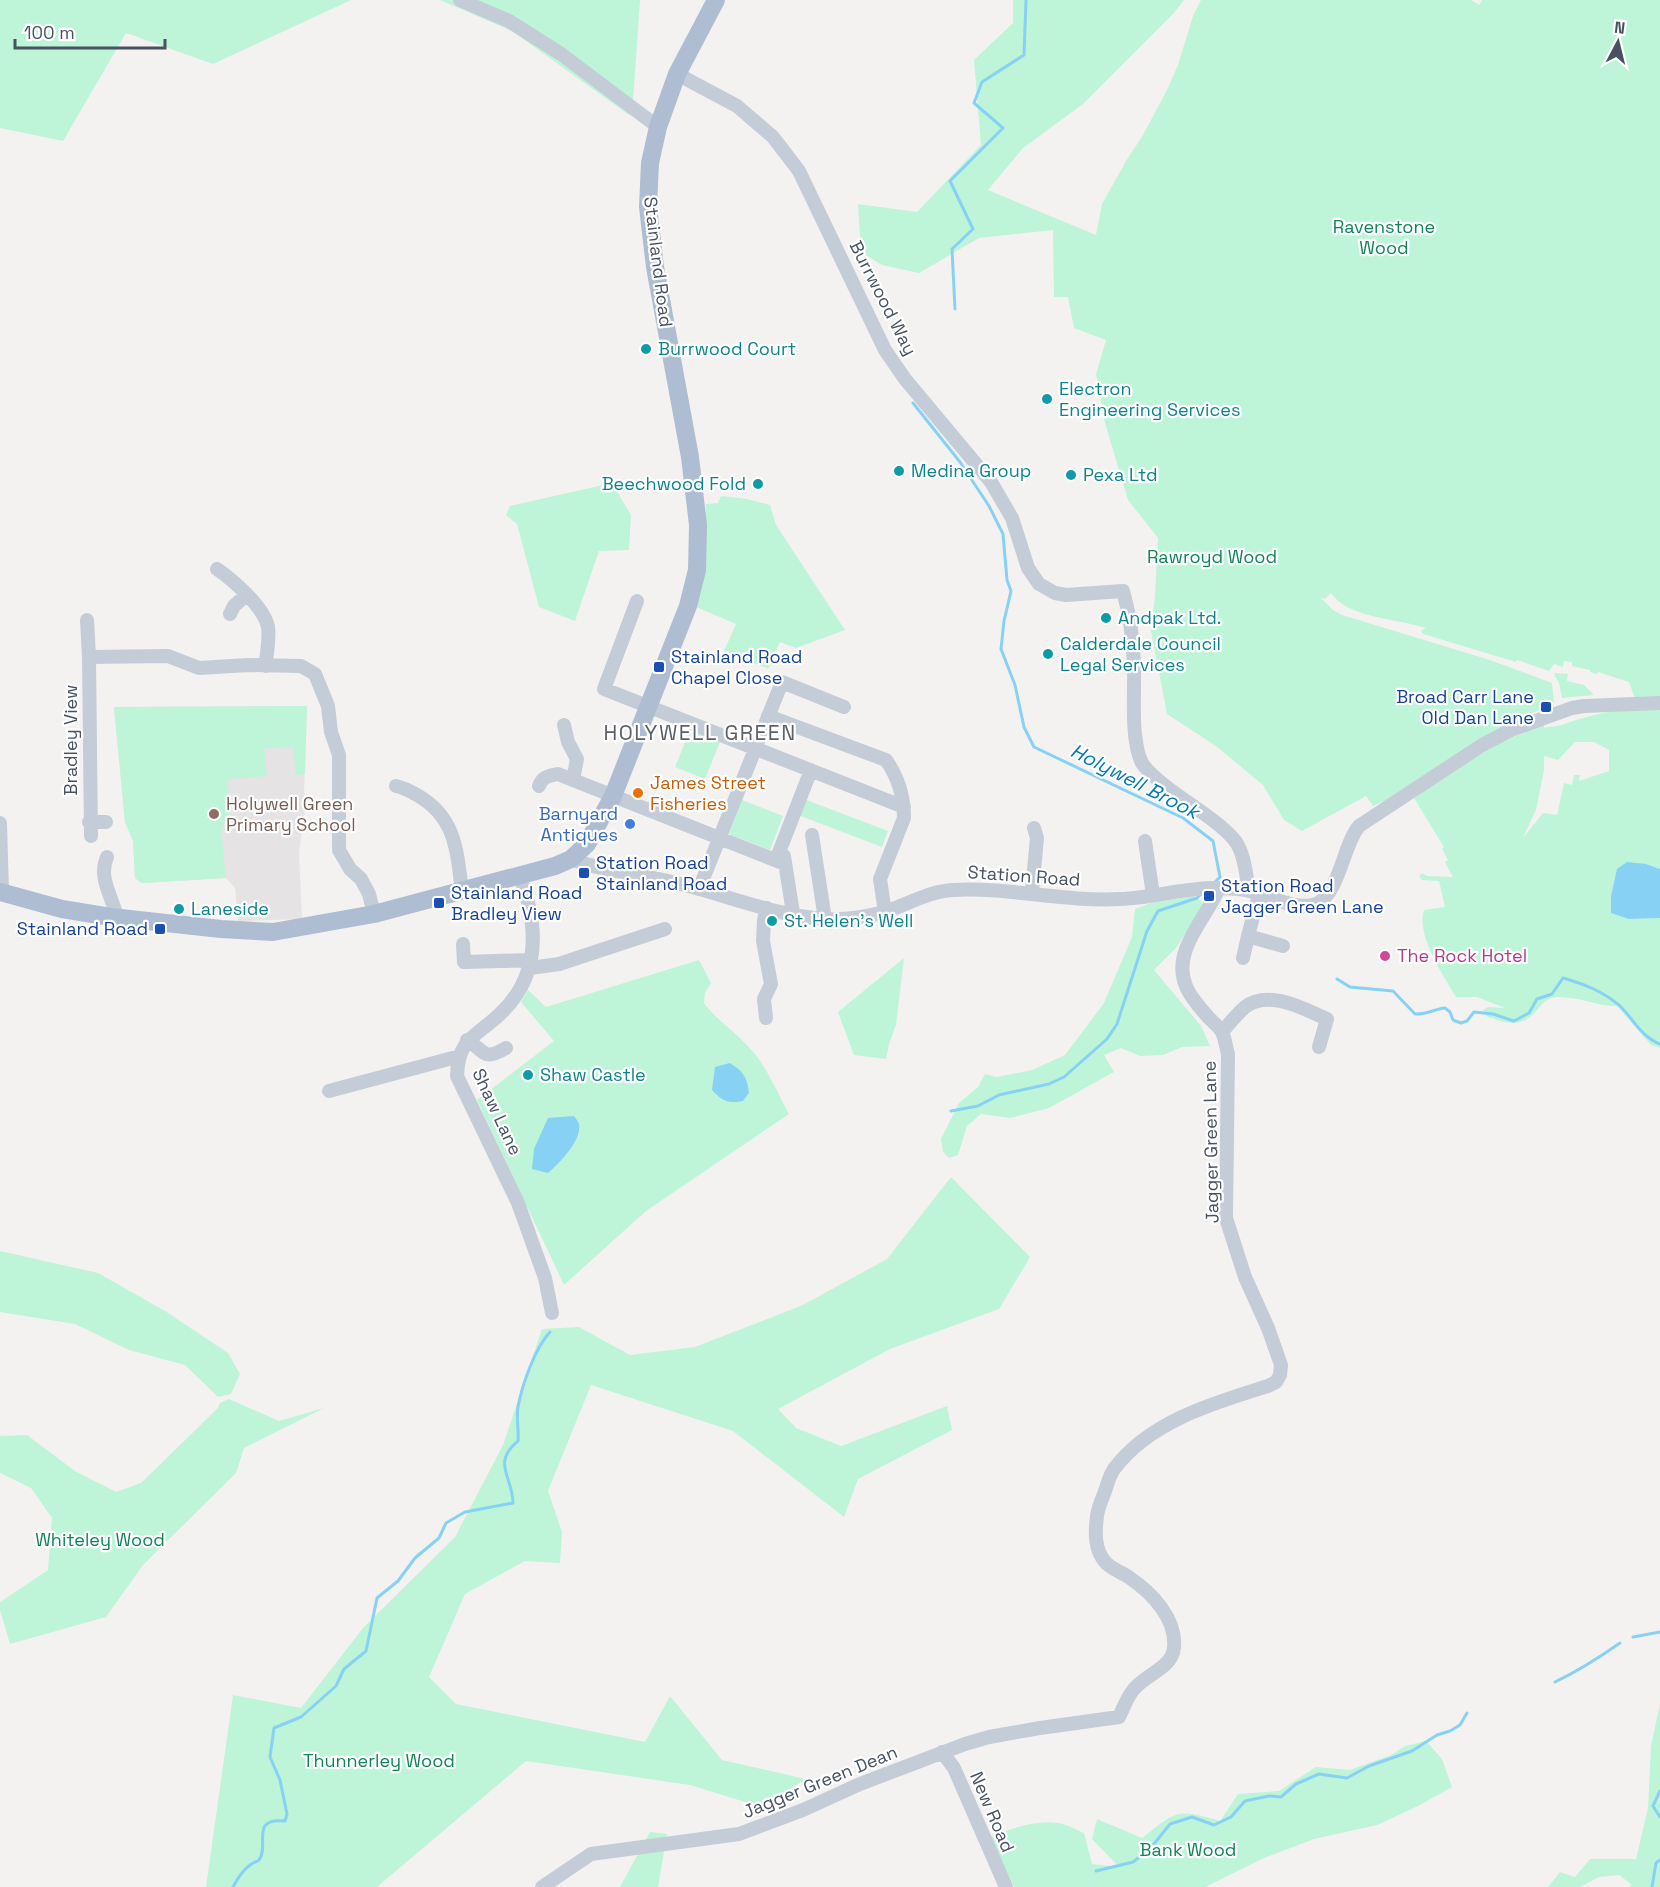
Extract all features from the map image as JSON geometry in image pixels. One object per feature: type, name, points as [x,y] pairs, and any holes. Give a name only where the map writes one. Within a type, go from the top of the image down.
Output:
[{"type":"main road","name":"Stainland Road","points":[[1,892],[62,909],[221,929],[273,932],[375,914],[555,866],[571,859],[587,844],[613,796],[650,706],[688,606],[697,570],[698,525],[690,457],[657,278],[648,207],[650,163],[658,128],[677,74],[716,0]]},
{"type":"street","points":[[460,0],[509,21],[527,32],[561,54],[658,128]]},
{"type":"street","name":"Burrwood Way","points":[[677,74],[737,106],[773,137],[799,171],[885,350],[904,379],[991,482],[1012,518],[1028,568],[1039,584],[1056,593],[1066,595],[1123,591],[1131,617],[1134,710],[1138,750],[1142,762],[1159,781],[1204,814],[1236,842],[1254,892]]},
{"type":"street","points":[[217,569],[236,582],[260,612],[267,627],[266,666]]},
{"type":"street","points":[[230,614],[234,606],[246,595]]},
{"type":"street","points":[[637,601],[604,689],[811,770],[904,813]]},
{"type":"street","name":"Bradley View","points":[[87,620],[90,829],[106,822]]},
{"type":"street","points":[[89,657],[168,656],[199,668],[248,665],[301,666],[315,674],[328,706],[331,732],[339,754],[339,850],[350,869],[362,879],[375,914]]},
{"type":"street","points":[[699,889],[782,682],[844,707]]},
{"type":"street","name":"Station Road","points":[[571,859],[590,867],[667,880],[767,908],[825,919],[850,918],[885,912],[914,900],[950,890],[1032,892],[1090,899],[1120,899],[1218,888],[1254,892],[1298,905],[1310,905],[1320,902],[1331,888],[1352,836],[1359,826],[1482,745],[1511,730],[1572,708],[1660,703]]},
{"type":"street","points":[[768,716],[886,760],[896,774],[904,813],[880,879],[885,912]]},
{"type":"street","points":[[564,725],[568,742],[577,759],[573,780]]},
{"type":"street","points":[[793,913],[781,862],[782,845],[811,770]]},
{"type":"street","points":[[539,786],[542,779],[558,774],[781,862]]},
{"type":"street","points":[[396,786],[408,789],[425,798],[441,813],[455,841],[462,892]]},
{"type":"street","points":[[0,823],[1,892]]},
{"type":"street","points":[[1032,892],[1037,838],[1034,828]]},
{"type":"street","points":[[812,835],[825,919]]},
{"type":"street","points":[[1145,841],[1153,895]]},
{"type":"street","points":[[107,857],[103,868],[106,886],[117,917]]},
{"type":"street","name":"Shaw Lane","points":[[519,876],[526,892],[532,923],[531,964],[519,992],[500,1014],[467,1040],[460,1056],[457,1076],[518,1203],[545,1278],[552,1313]]},
{"type":"street","points":[[1218,888],[1213,902],[1186,947],[1182,971],[1185,987],[1194,1001],[1222,1032],[1247,1006],[1261,1001],[1291,1004],[1327,1019],[1319,1047]]},
{"type":"street","points":[[1243,958],[1254,892]]},
{"type":"street","points":[[766,1018],[764,999],[771,984],[763,940],[767,908]]},
{"type":"street","points":[[463,944],[464,962],[559,964],[664,929]]},
{"type":"street","points":[[1248,936],[1283,946]]},
{"type":"street","name":"Jagger Green Lane","points":[[942,1752],[989,1737],[1119,1717],[1134,1687],[1170,1660],[1174,1648],[1173,1631],[1167,1616],[1153,1598],[1131,1578],[1107,1564],[1098,1551],[1095,1532],[1098,1511],[1113,1471],[1137,1443],[1179,1418],[1276,1382],[1280,1375],[1281,1365],[1245,1277],[1226,1218],[1228,1054],[1222,1032]]},
{"type":"street","points":[[467,1040],[482,1053],[494,1055],[506,1048]]},
{"type":"street","points":[[329,1091],[460,1056]]},
{"type":"street","name":"Jagger Green Dean","points":[[542,1887],[591,1854],[739,1834],[942,1752]]},
{"type":"street","name":"New Road","points":[[942,1752],[954,1768],[983,1839],[1006,1887]]},
{"type":"shaded area","name":"Holywell Green Primary School","points":[[307,706],[304,792],[306,805],[299,852],[302,919],[238,921],[235,888],[226,878],[142,883],[135,878],[133,841],[125,822],[114,707]]},
{"type":"green space","points":[[0,0],[351,0],[213,64],[126,33],[63,141],[0,128]]},
{"type":"green space","points":[[440,0],[640,0],[633,102],[629,115],[512,31]]},
{"type":"green space","points":[[1013,0],[1184,0],[1174,13],[1083,104],[1023,148],[988,190],[1096,235],[1102,204],[1167,90],[1178,65],[1193,16],[1201,0],[1471,0],[1479,5],[1482,0],[1660,0],[1660,699],[1635,699],[1629,682],[1572,666],[1572,662],[1564,661],[1563,667],[1554,664],[1549,671],[1423,634],[1421,631],[1426,628],[1361,613],[1349,608],[1331,593],[1325,599],[1320,597],[1333,610],[1342,615],[1490,660],[1552,683],[1554,703],[1480,738],[1387,800],[1373,806],[1366,796],[1302,831],[1284,820],[1263,785],[1216,746],[1167,714],[1151,631],[1158,538],[1128,500],[1105,423],[1096,374],[1106,340],[1074,328],[1068,297],[1054,297],[1053,230],[979,238],[919,273],[882,265],[861,252],[858,204],[917,212],[981,145],[974,60],[1013,23]]},
{"type":"green space","points":[[612,483],[631,515],[629,550],[599,551],[575,621],[539,607],[517,524],[506,515],[510,506]]},
{"type":"green space","points":[[721,496],[770,505],[776,525],[845,630],[796,648],[780,642],[768,669],[724,651],[736,624],[696,607],[703,576],[706,504],[718,503]]},
{"type":"green space","points":[[1554,674],[1568,674],[1567,681],[1584,685],[1594,695],[1562,698],[1559,683]]},
{"type":"green space","name":"Holywell Green Primary School","points":[[307,706],[305,774],[296,775],[293,747],[264,748],[267,776],[228,779],[229,819],[223,820],[224,827],[221,829],[226,878],[142,883],[135,878],[133,841],[125,822],[114,707]]},
{"type":"green space","points":[[1660,706],[1660,869],[1646,864],[1629,919],[1660,918],[1660,1048],[1651,1045],[1617,1006],[1556,997],[1542,1004],[1528,1019],[1518,1022],[1504,1022],[1486,1016],[1483,1010],[1488,1007],[1505,1008],[1477,997],[1456,997],[1427,943],[1423,920],[1424,910],[1445,907],[1439,881],[1422,880],[1419,876],[1422,873],[1427,876],[1453,877],[1445,862],[1448,860],[1442,849],[1444,847],[1414,798],[1485,749],[1544,724],[1544,728],[1598,714]],"holes":[[[1575,742],[1594,742],[1609,750],[1609,771],[1579,781],[1580,775],[1574,775],[1572,785],[1564,783],[1557,815],[1543,813],[1523,838],[1536,810],[1544,770],[1544,756],[1558,760]]]},
{"type":"green space","points":[[690,730],[720,742],[705,779],[675,767]]},
{"type":"green space","points":[[804,799],[888,831],[882,847],[798,815]]},
{"type":"green space","points":[[742,800],[783,816],[770,850],[729,834]]},
{"type":"green space","points":[[1194,896],[1205,904],[1176,948],[1154,970],[1201,1026],[1210,1046],[1182,1047],[1163,1055],[1140,1056],[1121,1048],[1104,1055],[1114,1072],[1049,1108],[1010,1118],[981,1114],[967,1126],[958,1155],[949,1158],[943,1152],[941,1139],[959,1103],[978,1087],[985,1074],[997,1077],[1032,1070],[1065,1055],[1104,1003],[1132,937],[1135,909],[1151,903]]},
{"type":"green space","points":[[904,958],[896,1025],[886,1059],[854,1055],[838,1012]]},
{"type":"green space","points":[[699,960],[711,983],[705,993],[704,1003],[754,1053],[789,1114],[646,1211],[564,1285],[477,1100],[554,1041],[521,1002],[528,990],[546,1007]]},
{"type":"green space","name":"Thunnerley Wood","points":[[951,1177],[1030,1257],[999,1309],[890,1349],[778,1409],[796,1428],[841,1446],[947,1406],[952,1430],[858,1479],[844,1517],[733,1431],[591,1385],[548,1491],[562,1532],[560,1563],[525,1561],[465,1594],[429,1677],[456,1704],[645,1742],[670,1696],[722,1760],[806,1779],[761,1807],[690,1785],[526,1761],[377,1887],[206,1887],[233,1695],[301,1708],[363,1628],[455,1537],[503,1445],[542,1329],[579,1327],[630,1355],[695,1347],[803,1305],[887,1259]]},
{"type":"green space","points":[[0,1251],[98,1273],[165,1311],[228,1353],[240,1374],[231,1394],[218,1397],[185,1365],[129,1350],[75,1324],[0,1312]]},
{"type":"green space","name":"Whiteley Wood","points":[[229,1399],[279,1421],[324,1408],[244,1448],[236,1473],[143,1565],[106,1617],[10,1644],[0,1610],[0,1602],[48,1570],[52,1518],[31,1488],[0,1473],[0,1436],[27,1435],[75,1471],[116,1492],[141,1483],[218,1408],[220,1403]]},
{"type":"green space","points":[[1660,1704],[1660,1887],[1630,1887],[1631,1884],[1619,1875],[1599,1877],[1580,1887],[1548,1887],[1560,1872],[1575,1877],[1590,1859],[1636,1859],[1648,1808],[1651,1746]]},
{"type":"green space","name":"Bank Wood","points":[[1426,1741],[1442,1759],[1452,1787],[1377,1825],[1314,1839],[1264,1858],[1205,1887],[1014,1887],[990,1837],[1028,1825],[1057,1823],[1084,1833],[1092,1864],[1119,1867],[1092,1839],[1097,1819],[1142,1838],[1170,1817],[1178,1814],[1194,1814],[1220,1821],[1238,1794],[1279,1791],[1316,1767],[1350,1770],[1391,1755],[1405,1746]]},
{"type":"green space","points":[[650,1832],[667,1834],[658,1887],[620,1887]]},
{"type":"water","points":[[1627,862],[1646,864],[1660,869],[1660,918],[1629,919],[1611,913],[1611,896],[1617,869]]},
{"type":"water","points":[[730,1063],[742,1072],[746,1079],[749,1093],[743,1101],[726,1101],[712,1090],[715,1067]]},
{"type":"water","points":[[574,1116],[579,1124],[579,1131],[569,1151],[548,1173],[532,1169],[534,1149],[548,1118]]},
{"type":"waterway","name":"Holywell Brook","points":[[955,309],[952,249],[973,229],[950,181],[1003,128],[974,103],[982,82],[1024,55],[1026,0]]},
{"type":"waterway","name":"Holywell Brook","points":[[913,403],[960,462],[989,506],[1003,534],[1007,580],[1011,591],[1004,621],[1001,649],[1015,685],[1024,727],[1034,747],[1183,818],[1213,841],[1220,877],[1213,884]]},
{"type":"waterway","name":"Holywell Brook","points":[[951,1111],[978,1106],[999,1095],[1049,1084],[1064,1077],[1107,1039],[1117,1024],[1147,931],[1158,911],[1197,898],[1201,894]]},
{"type":"waterway","points":[[1337,979],[1350,987],[1393,991],[1415,1014],[1445,1008],[1450,1012],[1453,1020],[1461,1023],[1467,1021],[1474,1012],[1493,1014],[1514,1021],[1529,1013],[1537,999],[1552,994],[1563,978],[1592,988],[1613,1000],[1642,1032],[1660,1044]]},
{"type":"waterway","name":"Holywell Brook","points":[[233,1887],[245,1870],[259,1860],[262,1854],[264,1828],[267,1823],[285,1821],[287,1814],[280,1780],[270,1757],[274,1728],[301,1717],[336,1686],[344,1669],[366,1651],[377,1598],[398,1581],[415,1558],[439,1538],[446,1523],[465,1512],[513,1503],[505,1470],[506,1456],[518,1441],[517,1411],[526,1378],[539,1347],[550,1332]]},
{"type":"waterway","points":[[1633,1637],[1660,1632]]},
{"type":"waterway","points":[[1555,1682],[1589,1664],[1620,1643]]},
{"type":"waterway","points":[[1096,1871],[1133,1862],[1150,1849],[1170,1824],[1192,1817],[1214,1825],[1231,1817],[1245,1801],[1269,1796],[1281,1797],[1296,1784],[1319,1774],[1347,1778],[1369,1766],[1412,1751],[1437,1735],[1450,1731],[1460,1725],[1467,1713]]},
{"type":"waterway","points":[[1660,1791],[1653,1806],[1660,1817]]},
{"type":"waterway","points":[[1652,1887],[1656,1863],[1660,1860]]},
{"type":"place","name":"Burrwood Court","points":[[646,349]]},
{"type":"place","name":"Electron Engineering Services","points":[[1047,399]]},
{"type":"place","name":"Medina Group","points":[[899,471]]},
{"type":"place","name":"Pexa Ltd","points":[[1071,475]]},
{"type":"place","name":"Beechwood Fold","points":[[758,484]]},
{"type":"place","name":"Andpak Ltd.","points":[[1106,618]]},
{"type":"place","name":"Calderdale Council Legal Services","points":[[1048,654]]},
{"type":"place","name":"Stainland Road Chapel Close","points":[[659,667]]},
{"type":"place","name":"Broad Carr Lane Old Dan Lane","points":[[1546,707]]},
{"type":"place","name":"James Street Fisheries","points":[[638,793]]},
{"type":"place","name":"Holywell Green Primary School","points":[[214,814]]},
{"type":"place","name":"Barnyard Antiques","points":[[630,824]]},
{"type":"place","name":"Station Road Stainland Road","points":[[584,873]]},
{"type":"place","name":"Station Road Jagger Green Lane","points":[[1209,896]]},
{"type":"place","name":"Stainland Road Bradley View","points":[[439,903]]},
{"type":"place","name":"Laneside","points":[[179,909]]},
{"type":"place","name":"St. Helen's Well","points":[[772,921]]},
{"type":"place","name":"Stainland Road","points":[[160,929]]},
{"type":"place","name":"The Rock Hotel","points":[[1385,956]]},
{"type":"place","name":"Shaw Castle","points":[[528,1075]]},
{"type":"district","name":"HOLYWELL GREEN","points":[[700,733]]},
{"type":"park label","name":"Ravenstone Wood","points":[[1384,237]]},
{"type":"park label","name":"Rawroyd Wood","points":[[1212,557]]}]
